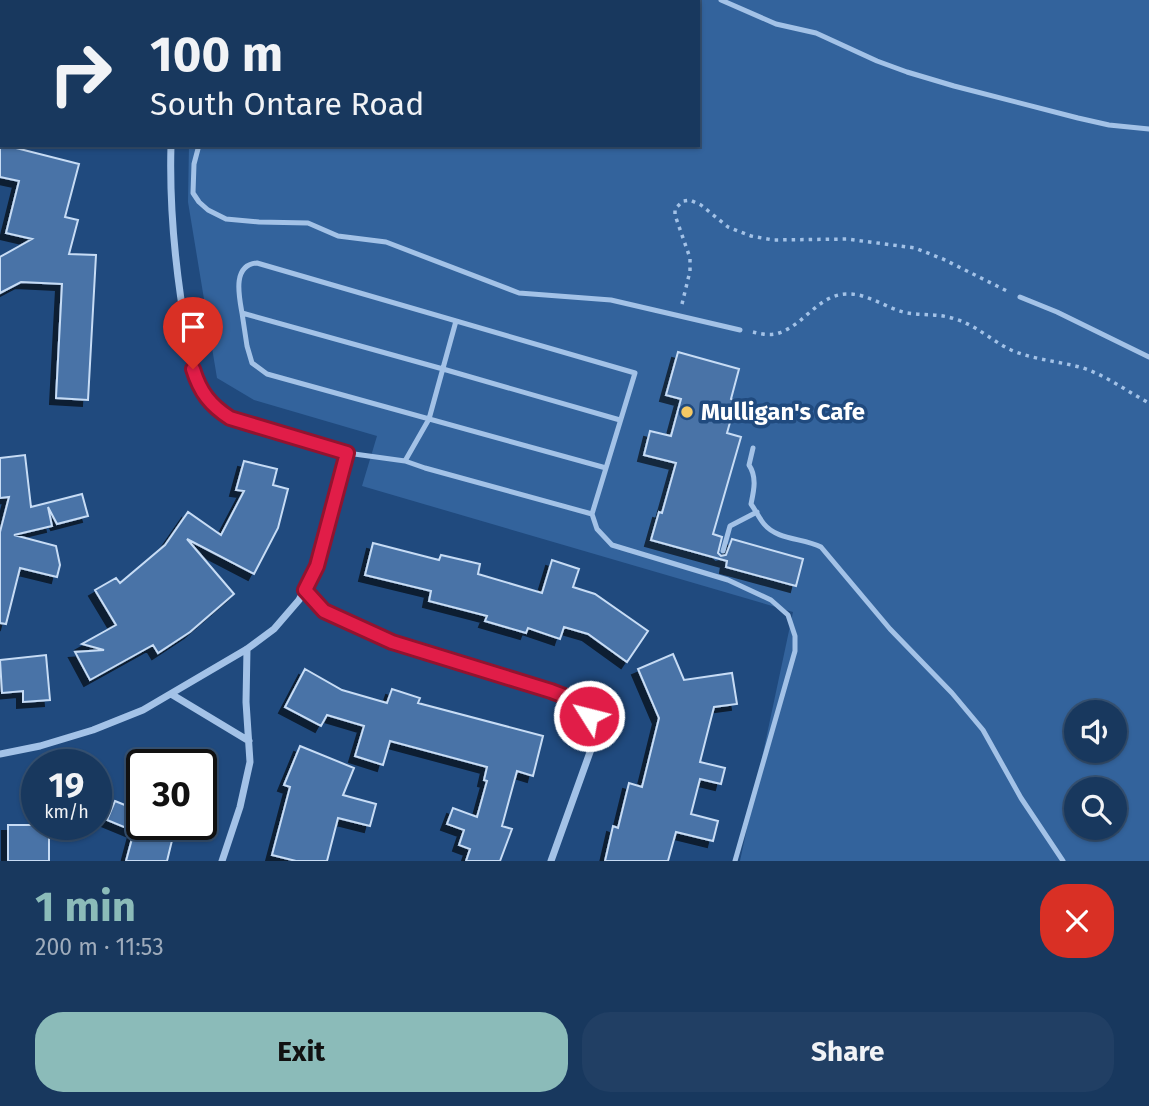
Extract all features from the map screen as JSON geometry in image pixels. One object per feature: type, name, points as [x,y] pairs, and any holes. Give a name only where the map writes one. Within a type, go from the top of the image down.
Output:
[{"type":"street","points":[[0,754],[40,746],[93,730],[143,710],[247,649],[274,629],[299,600],[317,566],[347,453],[230,418],[217,410],[199,388],[181,304],[170,188],[171,147]]},
{"type":"street","points":[[305,590],[324,611],[392,642],[551,691],[582,705],[589,716],[594,741],[551,861]]},
{"type":"street","points":[[222,861],[240,807],[250,762],[247,649]]},
{"type":"street","points":[[171,694],[249,741]]},
{"type":"lane","points":[[721,0],[776,24],[816,33],[877,61],[930,79],[1078,118],[1121,127],[1149,129]]},
{"type":"lane","points":[[198,147],[194,164],[193,193],[208,210],[226,219],[308,223],[338,236],[386,242],[519,293],[611,300],[740,330]]},
{"type":"lane","points":[[606,468],[267,374],[252,363],[247,346],[237,289],[244,268],[248,264],[257,264],[635,373],[592,514],[597,530],[612,545],[728,580],[771,600],[788,615],[795,636],[795,651],[735,861]]},
{"type":"lane","points":[[1020,297],[1149,357]]},
{"type":"lane","points":[[242,313],[620,420]]},
{"type":"lane","points":[[405,461],[429,419],[456,321]]},
{"type":"lane","points":[[753,448],[749,465],[754,472],[751,504],[764,525],[774,533],[810,541],[821,547],[890,629],[952,693],[983,730],[1021,798],[1063,861]]},
{"type":"lane","points":[[347,453],[405,461],[592,514]]},
{"type":"lane","points":[[723,551],[730,526],[757,512]]},
{"type":"path","points":[[679,315],[690,271],[690,258],[675,209],[683,201],[690,200],[701,205],[728,228],[751,236],[773,240],[848,239],[915,248],[1020,297]]},
{"type":"path","points":[[740,330],[766,335],[777,334],[790,328],[818,305],[846,293],[904,312],[955,318],[1009,349],[1039,359],[1084,368],[1149,403]]},
{"type":"shaded area","points":[[700,0],[1149,0],[1149,861],[740,861],[793,612],[362,486],[377,436],[254,400],[217,378],[188,202],[189,147],[700,147]]},
{"type":"building","points":[[0,147],[12,147],[79,164],[65,217],[78,220],[69,254],[96,255],[88,400],[56,398],[62,284],[21,282],[0,293],[0,257],[32,239],[6,233],[19,181],[0,177]]},
{"type":"building","points":[[678,352],[739,369],[731,399],[736,401],[727,433],[741,437],[713,534],[722,537],[718,553],[721,556],[726,555],[732,539],[803,559],[796,586],[726,567],[727,561],[651,540],[659,512],[662,513],[676,463],[644,455],[650,431],[671,436],[681,399],[666,395]]},
{"type":"building","points":[[25,455],[31,507],[82,494],[88,516],[57,524],[48,507],[52,526],[14,535],[56,546],[60,565],[57,577],[20,568],[6,624],[0,623],[0,532],[9,497],[0,498],[0,458]]},
{"type":"building","points":[[244,461],[277,469],[273,485],[288,489],[278,528],[254,574],[187,539],[234,594],[190,632],[158,653],[153,645],[90,680],[75,652],[104,650],[82,644],[116,625],[95,590],[116,578],[120,583],[165,545],[188,512],[221,535],[244,491],[236,490]]},
{"type":"building","points":[[373,543],[439,560],[441,555],[480,564],[478,574],[542,593],[552,560],[579,569],[573,587],[595,594],[648,631],[627,662],[588,634],[564,627],[560,639],[528,628],[526,633],[485,621],[487,616],[429,601],[431,591],[365,575]]},
{"type":"building","points":[[673,654],[684,680],[732,673],[737,704],[714,707],[700,762],[725,768],[721,784],[700,779],[691,814],[718,821],[713,841],[676,832],[668,861],[605,861],[613,826],[618,828],[629,783],[642,787],[659,718],[638,669]]},
{"type":"building","points":[[46,655],[50,700],[23,702],[23,691],[2,693],[0,660]]},
{"type":"building","points":[[305,669],[342,690],[387,703],[392,689],[420,698],[418,703],[543,736],[533,776],[517,771],[502,826],[512,829],[500,861],[466,861],[470,849],[459,845],[464,830],[447,824],[453,808],[477,817],[487,781],[484,780],[487,767],[390,741],[383,765],[355,756],[364,726],[327,715],[321,726],[285,707]]},
{"type":"building","points":[[300,746],[354,768],[343,795],[376,804],[370,826],[338,818],[327,861],[296,861],[272,855],[290,787],[284,785]]},
{"type":"building","points":[[115,801],[126,805],[126,828],[112,822]]},
{"type":"building","points":[[8,825],[21,825],[21,840],[49,840],[49,861],[8,861]]},
{"type":"building","points":[[132,840],[172,840],[167,861],[126,861]]},
{"type":"place","name":"Mulligan's Cafe","points":[[687,412]]},
{"type":"route","points":[[193,369],[199,388],[217,410],[230,418],[347,453],[317,566],[305,590],[324,611],[392,642],[551,691],[582,705],[589,716]]}]
